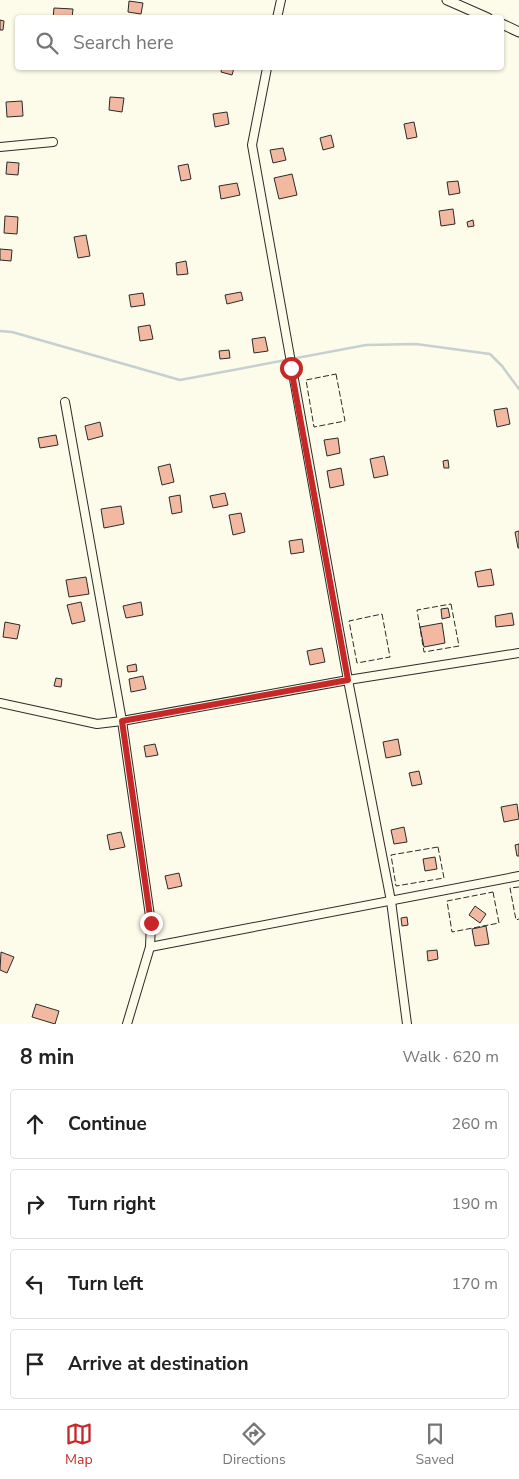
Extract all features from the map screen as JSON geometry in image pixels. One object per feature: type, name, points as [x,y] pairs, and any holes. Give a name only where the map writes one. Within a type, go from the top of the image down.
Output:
[{"type":"street","points":[[278,15],[281,0]]},
{"type":"street","points":[[447,0],[481,15]]},
{"type":"street","points":[[504,25],[519,32]]},
{"type":"street","points":[[267,70],[252,145],[348,680],[391,901],[407,1024]]},
{"type":"street","points":[[0,147],[53,142]]},
{"type":"street","points":[[65,402],[122,721],[151,923],[150,946],[127,1024]]},
{"type":"street","points":[[0,703],[97,724],[348,680],[519,653]]},
{"type":"street","points":[[150,946],[519,876]]},
{"type":"building","points":[[129,1],[143,3],[141,14],[128,12]]},
{"type":"building","points":[[54,8],[73,9],[72,15],[53,15]]},
{"type":"building","points":[[0,20],[4,21],[3,30],[0,30]]},
{"type":"building","points":[[222,70],[233,70],[232,75],[221,72]]},
{"type":"building","points":[[110,97],[124,98],[122,112],[109,110]]},
{"type":"building","points":[[22,101],[23,116],[7,117],[6,102]]},
{"type":"building","points":[[227,112],[229,124],[215,127],[213,114]]},
{"type":"building","points":[[414,122],[417,137],[407,139],[404,124]]},
{"type":"building","points":[[331,135],[334,147],[323,150],[320,138]]},
{"type":"building","points":[[283,148],[286,160],[273,163],[270,150]]},
{"type":"building","points":[[7,162],[19,163],[18,175],[6,174]]},
{"type":"building","points":[[188,164],[191,179],[181,181],[178,166]]},
{"type":"building","points":[[292,174],[297,195],[279,199],[274,178]]},
{"type":"building","points":[[458,181],[460,193],[449,195],[447,182]]},
{"type":"building","points":[[237,183],[240,195],[221,199],[219,186]]},
{"type":"building","points":[[453,209],[455,224],[441,226],[439,211]]},
{"type":"building","points":[[5,216],[18,217],[17,234],[4,233]]},
{"type":"building","points":[[473,220],[474,226],[468,227],[467,222]]},
{"type":"building","points":[[86,235],[90,256],[78,258],[74,237]]},
{"type":"building","points":[[0,249],[12,250],[11,261],[0,260]]},
{"type":"building","points":[[186,261],[188,274],[177,275],[176,263]]},
{"type":"building","points":[[241,292],[243,300],[227,304],[225,295]]},
{"type":"building","points":[[143,293],[145,305],[131,307],[129,295]]},
{"type":"building","points":[[150,325],[153,339],[140,341],[138,327]]},
{"type":"building","points":[[265,337],[268,351],[254,353],[252,339]]},
{"type":"building","points":[[229,350],[230,358],[220,359],[219,351]]},
{"type":"building","points":[[507,408],[510,424],[497,427],[494,410]]},
{"type":"building","points":[[100,422],[103,436],[88,440],[85,426]]},
{"type":"building","points":[[56,435],[58,445],[40,448],[38,438]]},
{"type":"building","points":[[338,438],[340,453],[327,456],[324,440]]},
{"type":"building","points":[[384,456],[388,475],[374,478],[370,459]]},
{"type":"building","points":[[448,460],[449,468],[444,468],[443,461]]},
{"type":"building","points":[[170,464],[174,482],[162,485],[158,467]]},
{"type":"building","points":[[341,468],[344,485],[330,488],[327,471]]},
{"type":"building","points":[[225,493],[228,505],[213,508],[210,496]]},
{"type":"building","points":[[180,495],[182,512],[172,514],[169,497]]},
{"type":"building","points":[[121,506],[124,524],[104,528],[101,509]]},
{"type":"building","points":[[241,513],[245,532],[233,535],[229,515]]},
{"type":"building","points":[[519,531],[519,548],[518,548],[515,532]]},
{"type":"building","points":[[302,539],[304,552],[291,554],[289,541]]},
{"type":"building","points":[[491,569],[494,585],[478,587],[475,572]]},
{"type":"building","points":[[86,577],[89,594],[69,597],[66,580]]},
{"type":"building","points":[[81,602],[85,621],[72,624],[67,605]]},
{"type":"building","points":[[141,602],[143,615],[126,618],[123,606]]},
{"type":"building","points":[[448,608],[450,617],[442,619],[441,609]]},
{"type":"building","points":[[512,613],[514,625],[496,627],[495,616]]},
{"type":"building","points":[[5,622],[20,625],[17,639],[3,637]]},
{"type":"building","points":[[442,623],[445,643],[424,647],[420,627]]},
{"type":"building","points":[[322,648],[325,662],[310,665],[307,651]]},
{"type":"building","points":[[136,664],[137,671],[128,672],[127,666]]},
{"type":"building","points":[[143,676],[146,689],[131,692],[129,679]]},
{"type":"building","points":[[56,678],[62,679],[61,687],[54,686]]},
{"type":"building","points":[[398,739],[401,755],[386,758],[383,742]]},
{"type":"building","points":[[155,744],[158,755],[146,757],[144,746]]},
{"type":"building","points":[[419,771],[422,784],[412,786],[409,773]]},
{"type":"building","points":[[517,804],[519,819],[504,822],[501,807]]},
{"type":"building","points":[[404,827],[407,842],[394,844],[391,830]]},
{"type":"building","points":[[121,832],[125,847],[110,850],[107,835]]},
{"type":"building","points":[[519,844],[519,856],[517,856],[515,845]]},
{"type":"building","points":[[435,857],[437,869],[425,871],[423,859]]},
{"type":"building","points":[[179,873],[182,886],[168,889],[165,876]]},
{"type":"building","points":[[475,906],[486,914],[480,923],[469,915]]},
{"type":"building","points":[[407,917],[408,925],[402,926],[401,918]]},
{"type":"building","points":[[486,926],[489,944],[475,946],[472,929]]},
{"type":"building","points":[[437,950],[438,959],[428,961],[427,951]]},
{"type":"building","points":[[1,952],[14,957],[7,973],[0,970]]},
{"type":"building","points":[[36,1004],[59,1011],[55,1024],[32,1017]]},
{"type":"waterway","points":[[0,331],[12,332],[180,380],[366,345],[416,344],[490,354],[502,366],[519,389]]},
{"type":"fence","points":[[336,374],[345,421],[314,427],[306,380],[336,374]]},
{"type":"fence","points":[[451,604],[459,646],[424,652],[417,610],[451,604]]},
{"type":"fence","points":[[382,614],[390,657],[357,663],[349,621],[382,614]]},
{"type":"fence","points":[[438,847],[444,878],[396,886],[391,855],[438,847]]},
{"type":"fence","points":[[519,887],[510,888],[516,920],[519,919]]},
{"type":"fence","points":[[493,892],[499,923],[452,932],[447,901],[493,892]]},
{"type":"route","points":[[151,923],[122,721],[348,680],[291,368]]}]
